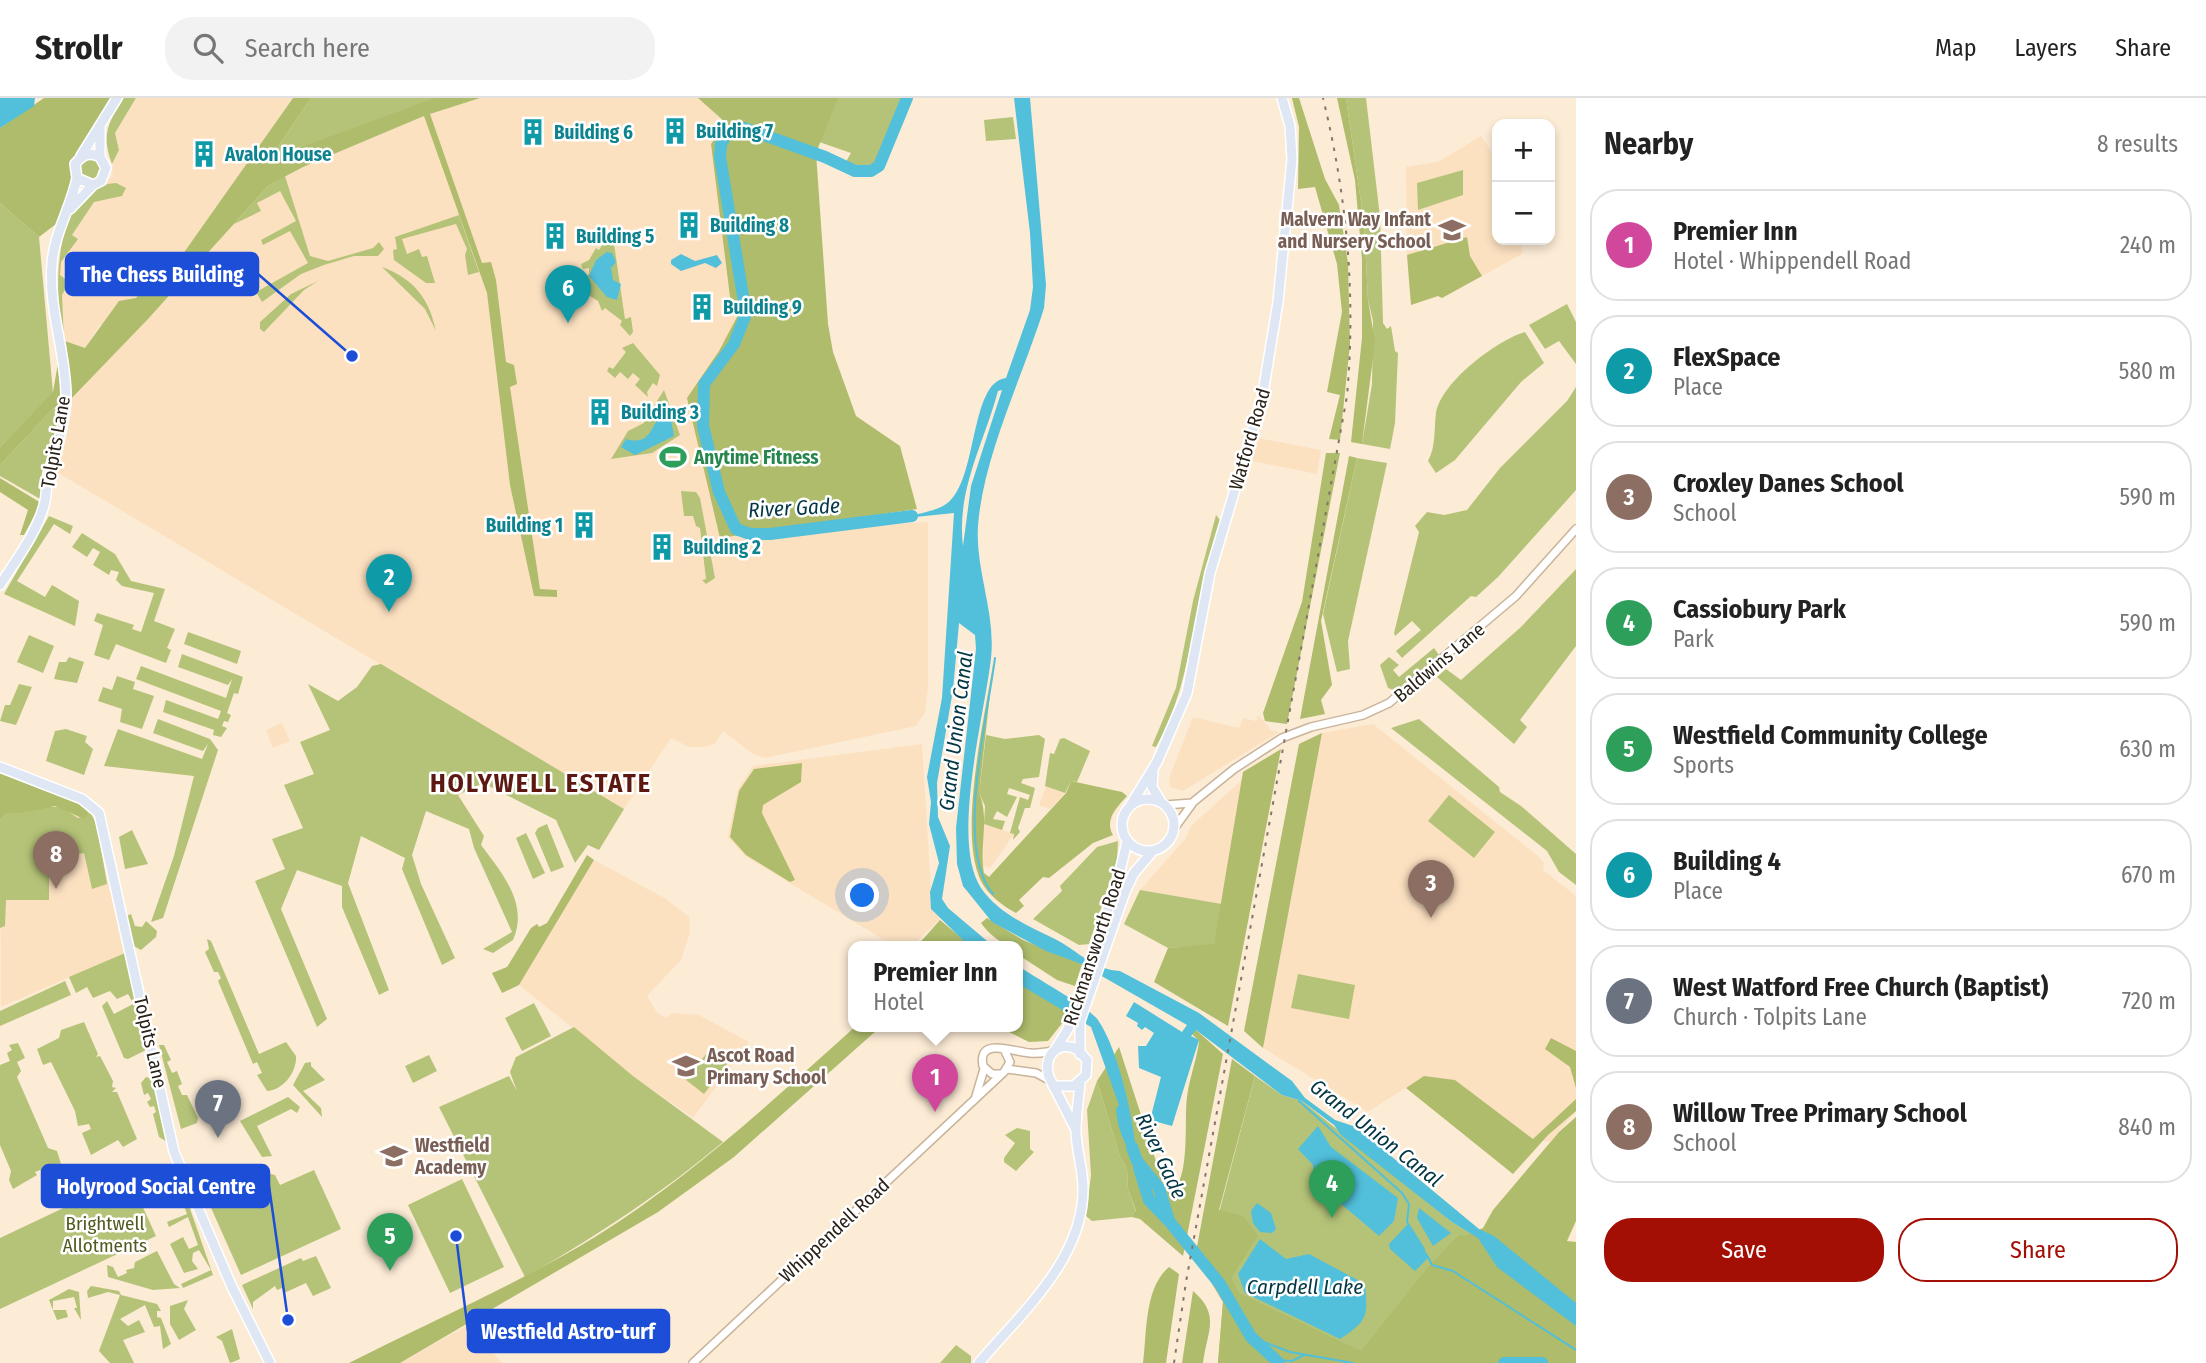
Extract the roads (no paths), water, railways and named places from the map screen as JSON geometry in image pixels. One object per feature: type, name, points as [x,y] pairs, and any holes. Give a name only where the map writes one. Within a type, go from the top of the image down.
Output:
[{"type":"main road","name":"Tolpits Lane","points":[[0,585],[33,531],[46,501],[47,479],[66,397],[52,308],[52,264],[57,234],[70,209],[77,178],[75,164],[117,98]]},
{"type":"main road","name":"Watford Road","points":[[1129,806],[1153,770],[1187,693],[1210,573],[1265,383],[1278,302],[1293,147],[1282,98]]},
{"type":"main road","name":"Tolpits Lane","points":[[70,209],[93,185],[101,181],[106,172],[100,157],[100,127]]},
{"type":"main road","points":[[81,156],[91,154],[100,157]]},
{"type":"main road","points":[[77,178],[93,185]]},
{"type":"main road","name":"Tolpits Lane","points":[[0,767],[82,799],[99,813],[174,1152],[232,1287],[270,1363]]},
{"type":"main road","points":[[1153,770],[1152,787],[1172,815],[1173,830],[1164,846],[1152,852],[1140,850],[1127,842],[1121,822],[1129,806],[1144,799],[1163,804]]},
{"type":"main road","name":"Rickmansworth Road","points":[[1081,1004],[1094,984],[1127,842]]},
{"type":"main road","name":"Rickmansworth Road","points":[[1054,1050],[1076,1018],[1084,981],[1131,878],[1152,852]]},
{"type":"main road","name":"Rickmansworth Road","points":[[1076,1018],[1080,1054]]},
{"type":"main road","points":[[979,1363],[1035,1298],[1069,1250],[1077,1227],[1083,1189],[1076,1130],[1080,1082],[1088,1066],[1085,1056],[1070,1046],[1054,1050],[1046,1068],[1076,1130]]},
{"type":"main road","points":[[1053,1083],[1069,1087],[1080,1082]]},
{"type":"street","name":"Baldwins Lane","points":[[1173,830],[1192,803],[1234,769],[1282,738],[1311,727],[1363,715],[1389,703],[1516,596],[1576,529]]},
{"type":"street","points":[[1163,804],[1192,803]]},
{"type":"street","points":[[976,1096],[984,1069],[982,1061],[985,1052],[995,1046],[1032,1054],[1054,1050]]},
{"type":"street","points":[[1004,1049],[1010,1058],[1004,1071]]},
{"type":"street","points":[[984,1069],[992,1074],[1004,1071],[1036,1073],[1053,1083]]},
{"type":"street","name":"Whippendell Road","points":[[693,1363],[1004,1071]]},
{"type":"water","points":[[0,98],[35,98],[34,106],[0,128]]},
{"type":"water","points":[[1014,98],[1030,98],[1046,285],[1044,308],[987,472],[978,526],[979,559],[992,641],[969,809],[972,867],[981,888],[996,905],[1024,924],[1063,943],[1093,963],[1120,971],[1199,1013],[1292,1081],[1305,1098],[1335,1120],[1356,1127],[1479,1229],[1494,1236],[1576,1303],[1576,1326],[1497,1267],[1478,1238],[1452,1222],[1341,1135],[1334,1125],[1302,1101],[1282,1095],[1196,1030],[1191,1036],[1199,1040],[1172,1126],[1150,1120],[1161,1077],[1139,1068],[1138,1046],[1146,1046],[1154,1033],[1145,1027],[1142,1030],[1137,1026],[1138,1023],[1126,1016],[1134,1002],[1182,1032],[1187,1025],[1079,963],[1046,951],[992,922],[963,886],[957,864],[956,828],[976,649],[975,635],[959,623],[953,690],[937,783],[938,817],[950,846],[942,899],[948,908],[987,941],[964,941],[931,909],[930,892],[939,863],[929,824],[931,802],[927,777],[942,698],[954,513],[896,519],[943,506],[954,495],[963,479],[985,397],[994,384],[1006,378],[1030,310],[1033,287],[1030,233]],"holes":[[[1002,390],[971,486],[963,546],[962,526],[967,486],[998,391]]]},
{"type":"water","points":[[607,252],[612,253],[616,262],[611,268],[613,280],[621,284],[617,300],[607,297],[589,276],[596,260]]},
{"type":"water","points":[[681,254],[695,261],[717,255],[722,263],[716,268],[705,263],[681,271],[671,264],[671,260]]},
{"type":"water","points":[[662,413],[671,420],[674,436],[635,455],[621,447],[626,439],[645,438]]},
{"type":"water","points":[[1023,969],[1092,1014],[1106,1033],[1125,1088],[1137,1161],[1125,1144],[1120,1130],[1116,1109],[1119,1105],[1091,1027],[1023,987]]},
{"type":"water","points":[[1318,1126],[1331,1147],[1398,1198],[1394,1221],[1379,1236],[1314,1181],[1313,1165],[1298,1149]]},
{"type":"water","points":[[1257,1203],[1271,1213],[1276,1229],[1272,1233],[1260,1232],[1253,1223],[1251,1211]]},
{"type":"water","points":[[1419,1208],[1451,1233],[1433,1246],[1417,1218]]},
{"type":"water","points":[[1408,1224],[1429,1257],[1415,1271],[1390,1249],[1389,1244]]},
{"type":"water","name":"Carpdell Lake","points":[[1260,1239],[1286,1259],[1309,1254],[1365,1284],[1366,1311],[1361,1322],[1340,1339],[1245,1293],[1238,1274]]},
{"type":"waterway","name":"River Gade","points":[[907,98],[879,166],[871,171],[855,171],[825,157],[744,128],[726,135],[721,144],[720,157],[746,314],[734,344],[704,384],[703,426],[719,492],[736,529],[750,534],[770,534],[912,516]]},
{"type":"waterway","points":[[993,894],[982,874],[976,847],[975,815],[981,746],[995,658]]},
{"type":"waterway","name":"Grand Union Canal","points":[[1299,1101],[1402,1193],[1409,1204],[1407,1222],[1424,1249]]},
{"type":"waterway","name":"River Gade","points":[[1132,1147],[1137,1161],[1159,1188],[1169,1221],[1220,1284],[1251,1337],[1279,1363]]},
{"type":"waterway","points":[[1139,1168],[1149,1200],[1169,1221]]},
{"type":"waterway","points":[[1428,1257],[1432,1265],[1453,1271],[1576,1350]]},
{"type":"waterway","points":[[1251,1337],[1290,1352],[1353,1363]]},
{"type":"waterway","points":[[1275,1360],[1292,1361],[1304,1355]]},
{"type":"waterway","name":"River Gade","points":[[1504,1363],[1542,1363]]},
{"type":"railway","points":[[1174,1363],[1186,1282],[1347,396],[1350,283],[1344,209],[1323,98]]},
{"type":"place","name":"Building 7","points":[[675,131]]},
{"type":"place","name":"Building 6","points":[[533,132]]},
{"type":"place","name":"Avalon House","points":[[204,154]]},
{"type":"place","name":"Building 8","points":[[689,225]]},
{"type":"place","name":"Malvern Way Infant and Nursery School","points":[[1452,230]]},
{"type":"place","name":"Building 5","points":[[555,236]]},
{"type":"place","name":"Building 9","points":[[702,307]]},
{"type":"place","name":"Building 4","points":[[568,323]]},
{"type":"place","name":"The Chess Building","points":[[352,356]]},
{"type":"place","name":"Building 3","points":[[600,412]]},
{"type":"place","name":"Anytime Fitness","points":[[673,457]]},
{"type":"place","name":"Building 1","points":[[584,525]]},
{"type":"place","name":"Building 2","points":[[662,547]]},
{"type":"place","name":"FlexSpace","points":[[389,612]]},
{"type":"place","name":"Willow Tree Primary School","points":[[56,889]]},
{"type":"place","name":"Croxley Danes School","points":[[1431,918]]},
{"type":"place","name":"Ascot Road Primary School","points":[[686,1066]]},
{"type":"place","name":"Premier Inn","points":[[935,1112]]},
{"type":"place","name":"West Watford Free Church (Baptist)","points":[[218,1138]]},
{"type":"place","name":"Westfield Academy","points":[[394,1156]]},
{"type":"place","name":"Cassiobury Park","points":[[1332,1218]]},
{"type":"place","name":"Westfield Astro-turf","points":[[456,1236]]},
{"type":"place","name":"Westfield Community College","points":[[390,1271]]},
{"type":"place","name":"Holyrood Social Centre","points":[[288,1320]]},
{"type":"district","name":"HOLYWELL ESTATE","points":[[541,783]]},
{"type":"park label","name":"Brightwell Allotments","points":[[105,1234]]}]
